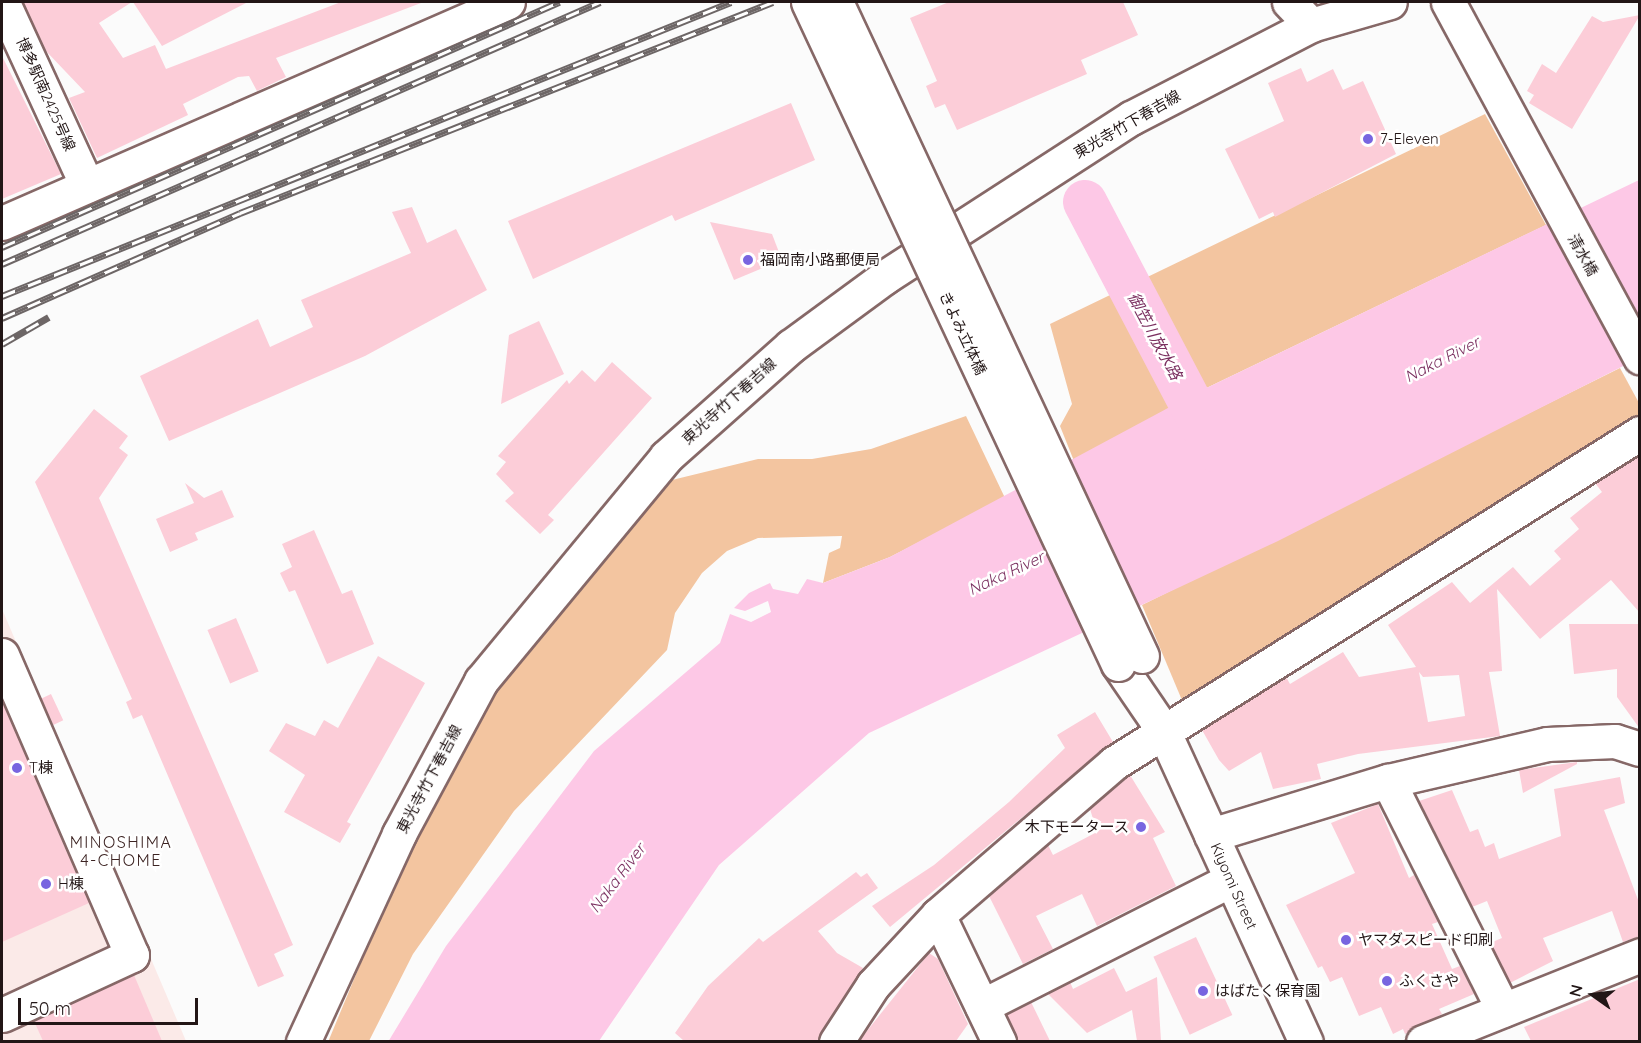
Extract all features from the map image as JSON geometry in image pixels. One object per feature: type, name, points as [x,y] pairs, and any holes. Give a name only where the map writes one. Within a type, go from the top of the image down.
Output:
[{"type":"street","points":[[2,223],[508,2]]},
{"type":"street","name":"きよみ立体橋","points":[[808,2],[1130,660]]},
{"type":"street","name":"きよみ立体橋","points":[[836,2],[1130,660]]},
{"type":"street","points":[[1289,2],[1311,25]]},
{"type":"street","name":"東光寺竹下春吉線","points":[[303,1041],[399,834],[481,681],[666,457],[791,346],[885,276],[1131,118],[1311,25],[1390,2]]},
{"type":"street","name":"清水橋","points":[[1448,2],[1526,153],[1640,357]]},
{"type":"street","name":"博多駅南2425号線","points":[[3,3],[87,186]]},
{"type":"street","points":[[836,1041],[873,985],[938,915],[1114,763],[1163,730],[1640,433]]},
{"type":"street","points":[[2,655],[132,955],[2,1014]]},
{"type":"street","name":"Kiyomi Street","points":[[1130,660],[1306,1041]]},
{"type":"street","points":[[1211,835],[1388,781],[1547,744],[1615,741],[1640,749]]},
{"type":"street","points":[[1388,781],[1503,1010]]},
{"type":"street","points":[[982,1006],[1230,880]]},
{"type":"street","points":[[938,915],[999,1041]]},
{"type":"street","points":[[1423,1041],[1640,955]]},
{"type":"shaded area","points":[[1485,114],[1546,225],[1196,393],[1074,461],[1060,426],[1072,404],[1050,324]]},
{"type":"shaded area","points":[[1620,368],[1639,403],[1639,417],[1184,705],[1142,605]]},
{"type":"shaded area","points":[[966,416],[1005,498],[890,557],[823,583],[829,553],[840,548],[842,536],[758,538],[727,551],[702,573],[675,613],[667,650],[514,811],[413,954],[369,1041],[328,1042],[401,866],[492,693],[672,480],[758,459],[812,459],[871,449]]},
{"type":"shaded area","points":[[2,609],[186,1041],[2,1041]]},
{"type":"water","name":"Naka River","points":[[1639,180],[1639,358],[1278,541],[869,733],[719,865],[599,1041],[388,1042],[446,946],[594,751],[720,643],[730,614],[751,622],[771,612],[768,601],[745,611],[734,608],[749,593],[770,583],[773,589],[798,594],[807,579],[823,583],[890,557],[1196,393]]},
{"type":"building","points":[[23,2],[132,2],[99,23],[123,58],[155,45],[166,69],[341,2],[421,3],[276,58],[286,77],[257,91],[249,76],[238,77],[183,104],[188,115],[97,158],[69,98],[85,92],[45,50]]},
{"type":"building","points":[[133,2],[248,2],[162,46]]},
{"type":"building","points":[[949,2],[1123,2],[1138,35],[1081,60],[1087,74],[957,130],[945,104],[935,108],[926,86],[937,81],[910,18]]},
{"type":"building","points":[[1640,15],[1572,129],[1529,103],[1534,95],[1527,91],[1542,64],[1556,73],[1592,16],[1603,22]]},
{"type":"building","points":[[2,56],[61,174],[2,199]]},
{"type":"building","points":[[1301,68],[1307,82],[1333,69],[1343,90],[1363,81],[1396,154],[1275,217],[1273,212],[1259,219],[1225,149],[1284,121],[1268,83]]},
{"type":"building","points":[[791,103],[815,160],[675,221],[672,215],[533,279],[508,221]]},
{"type":"building","points":[[412,207],[427,243],[456,229],[487,290],[365,356],[169,441],[140,376],[258,319],[270,347],[313,327],[301,300],[411,253],[392,212]]},
{"type":"building","points":[[710,222],[772,234],[782,260],[734,280]]},
{"type":"building","points":[[539,321],[564,374],[501,404],[509,335]]},
{"type":"building","points":[[612,362],[652,398],[548,515],[554,520],[540,534],[505,501],[514,493],[496,474],[506,462],[498,456],[567,380],[569,384],[582,370],[595,382]]},
{"type":"building","points":[[94,409],[128,436],[119,448],[128,455],[99,498],[293,945],[274,954],[284,976],[258,987],[142,715],[133,719],[126,702],[132,699],[35,482]]},
{"type":"building","points":[[1640,455],[1640,613],[1611,580],[1540,639],[1497,589],[1502,671],[1489,672],[1500,736],[1358,754],[1317,764],[1321,779],[1273,789],[1261,752],[1229,771],[1219,760],[1202,730],[1286,677],[1290,684],[1343,652],[1359,677],[1416,667],[1388,625],[1452,582],[1470,603],[1513,567],[1530,586],[1561,559],[1554,551],[1579,529],[1570,518],[1602,492],[1595,483]],"holes":[[[1419,672],[1423,677],[1459,675],[1465,716],[1428,722]]]},
{"type":"building","points":[[185,483],[204,498],[222,490],[234,517],[195,533],[198,540],[170,552],[156,519],[194,503]]},
{"type":"building","points":[[314,530],[342,594],[352,590],[374,644],[327,664],[295,590],[289,592],[280,573],[292,567],[282,544]]},
{"type":"building","points":[[236,618],[259,671],[230,684],[207,630]]},
{"type":"building","points":[[1569,624],[1640,624],[1640,729],[1617,697],[1617,669],[1574,674]]},
{"type":"building","points":[[378,656],[425,683],[347,822],[351,824],[340,843],[284,812],[305,775],[269,751],[286,723],[315,736],[324,720],[338,728]]},
{"type":"building","points":[[51,694],[63,720],[53,725],[41,699]]},
{"type":"building","points":[[2,701],[89,903],[2,942]]},
{"type":"building","points":[[1095,712],[1113,742],[890,927],[872,906],[934,865],[1009,802],[1065,748],[1057,735]]},
{"type":"building","points":[[1577,762],[1577,764],[1523,793],[1519,770]]},
{"type":"building","points":[[1130,775],[1165,832],[1153,838],[1176,886],[1097,926],[1082,894],[1036,916],[1053,949],[1023,964],[989,896],[1048,845],[1053,855],[1097,832],[1090,809]]},
{"type":"building","points":[[1620,777],[1625,803],[1604,810],[1640,905],[1640,936],[1623,942],[1612,911],[1543,938],[1553,961],[1510,983],[1490,943],[1502,938],[1487,901],[1472,907],[1419,801],[1452,790],[1470,832],[1478,829],[1485,847],[1494,843],[1499,859],[1561,836],[1554,789]]},
{"type":"building","points":[[1378,804],[1409,878],[1414,875],[1438,922],[1432,924],[1452,969],[1460,966],[1474,994],[1439,1009],[1442,1014],[1405,1034],[1403,1029],[1393,1034],[1381,1007],[1359,1016],[1342,977],[1330,982],[1322,966],[1318,968],[1286,905],[1355,873],[1331,823]]},
{"type":"building","points":[[856,872],[861,877],[867,873],[878,888],[818,931],[837,953],[863,968],[817,1041],[684,1041],[675,1033],[708,986],[759,938],[763,942]]},
{"type":"building","points":[[1196,937],[1232,1015],[1190,1035],[1153,957]]},
{"type":"building","points":[[929,953],[938,959],[968,1024],[956,1041],[859,1041]]},
{"type":"building","points":[[1114,968],[1126,992],[1157,977],[1161,1041],[1137,1041],[1132,1010],[1087,1033],[1048,994],[1070,982],[1073,989]]},
{"type":"building","points":[[134,975],[162,1041],[43,1041],[34,1021]]},
{"type":"building","points":[[1640,979],[1640,1041],[1531,1041],[1524,1027]]},
{"type":"building","points":[[1031,1002],[1050,1041],[1017,1041],[1007,1015]]},
{"type":"waterway","name":"御笠川放水路","points":[[1085,202],[1215,450]]},
{"type":"railway","points":[[2,247],[559,2]]},
{"type":"railway","points":[[2,264],[600,2]]},
{"type":"railway","points":[[2,296],[731,2]]},
{"type":"railway","points":[[2,318],[240,213],[773,2]]},
{"type":"railway","points":[[2,344],[49,317]]},
{"type":"place","name":"7-Eleven","points":[[1368,139]]},
{"type":"place","name":"福岡南小路郵便局","points":[[748,260]]},
{"type":"place","name":"T棟","points":[[17,768]]},
{"type":"place","name":"木下モータース","points":[[1141,827]]},
{"type":"place","name":"H棟","points":[[46,884]]},
{"type":"place","name":"ヤマダスピード印刷","points":[[1346,940]]},
{"type":"place","name":"ふくさや","points":[[1387,981]]},
{"type":"place","name":"はばたく保育園","points":[[1203,991]]},
{"type":"district","name":"MINOSHIMA 4-CHOME","points":[[121,851]]}]
